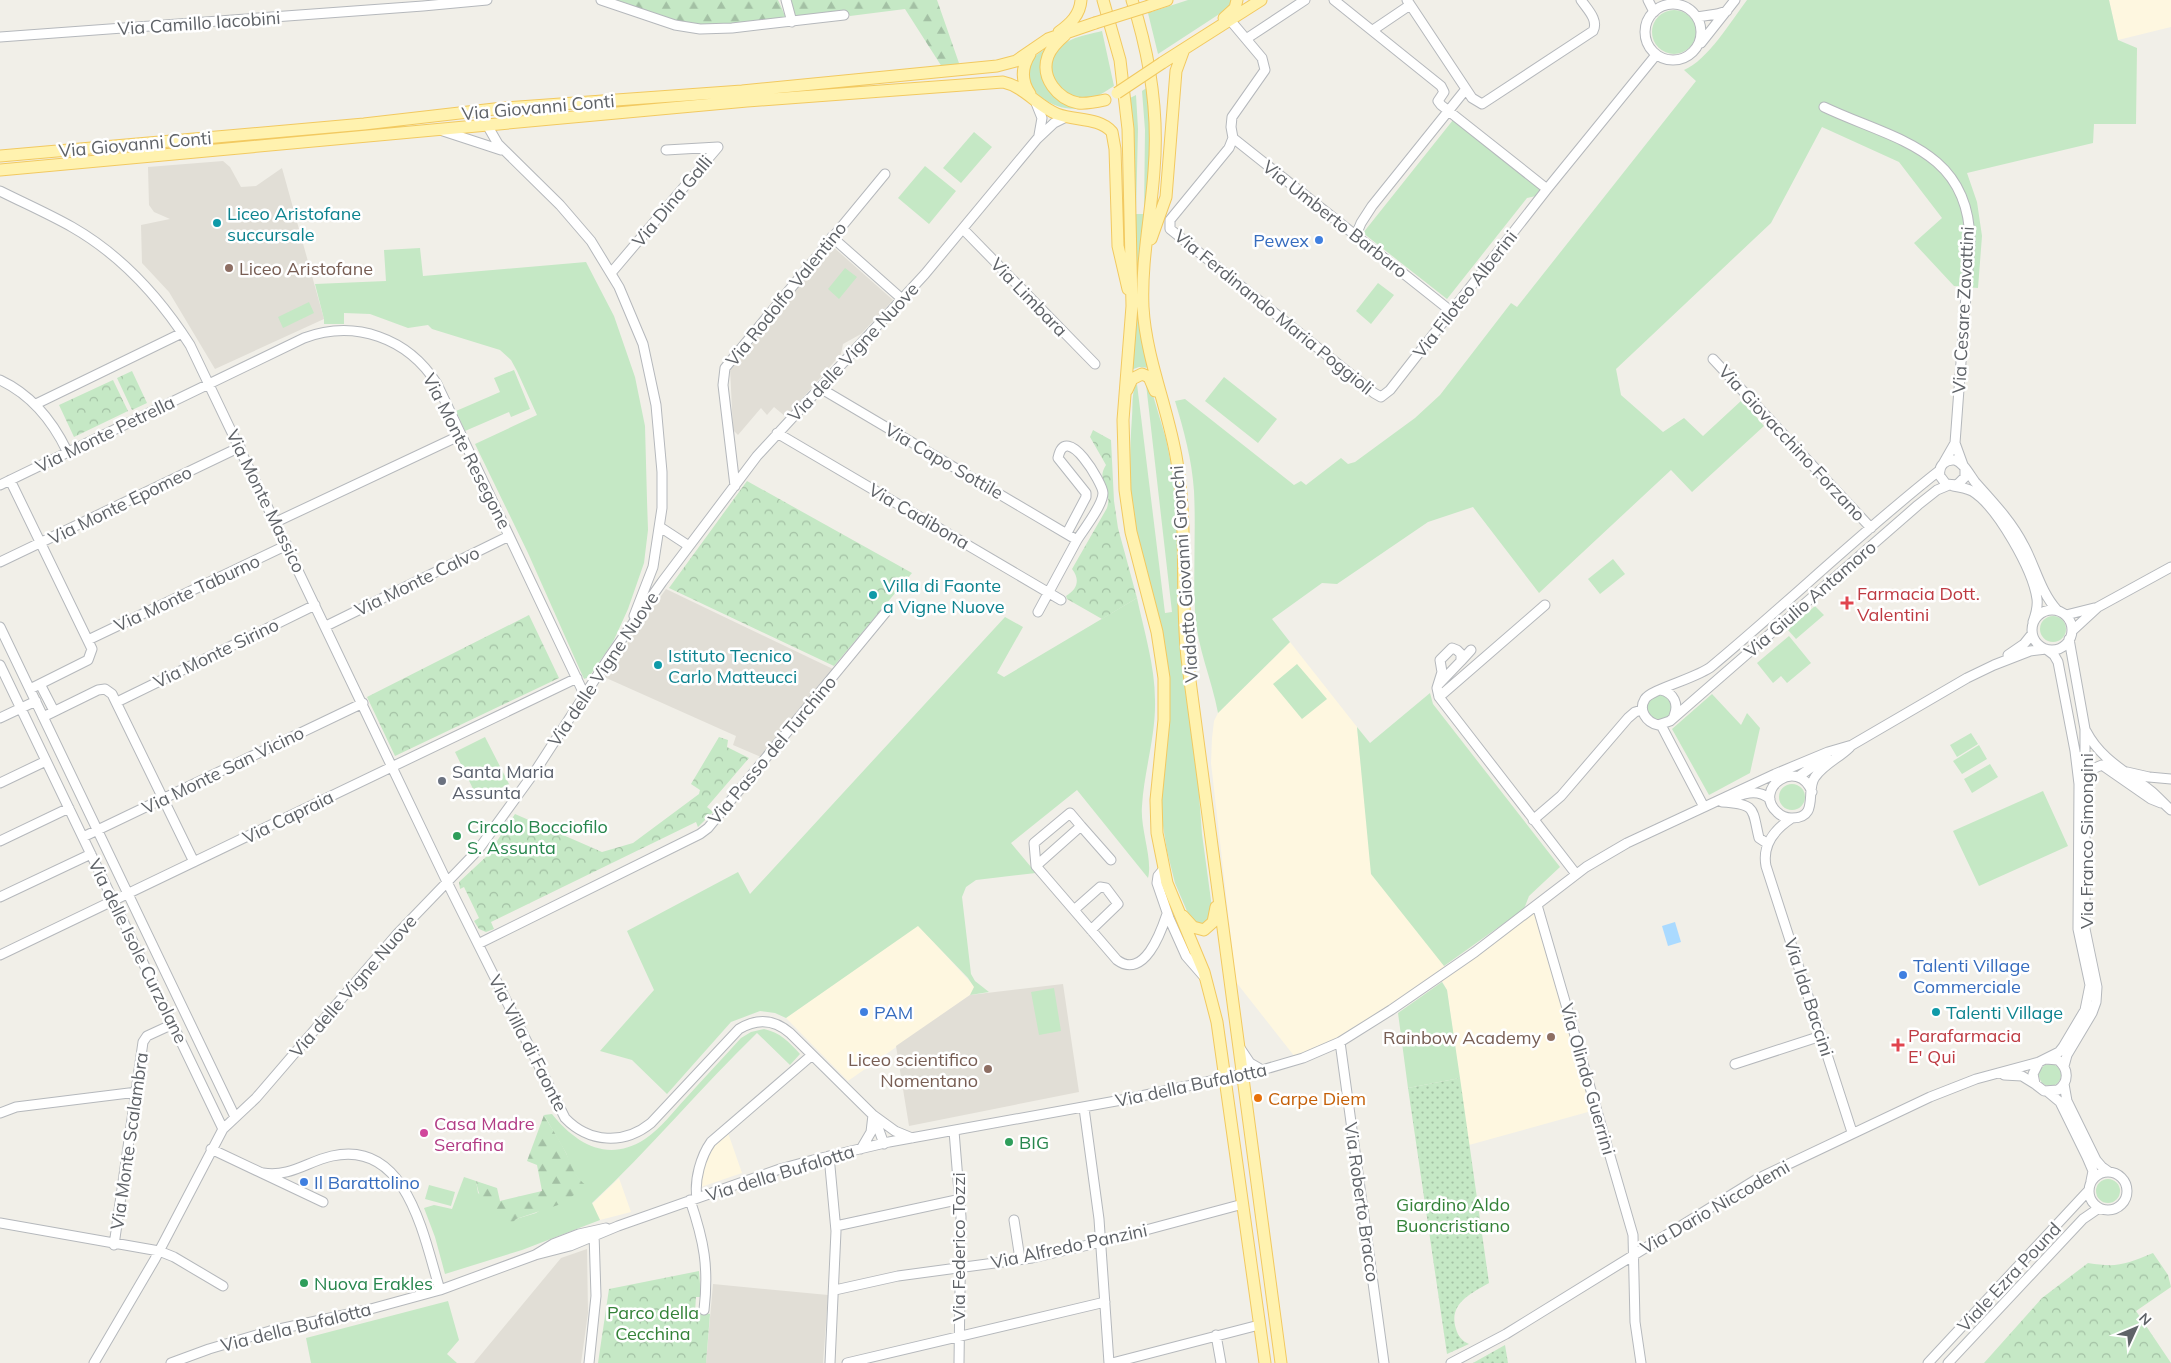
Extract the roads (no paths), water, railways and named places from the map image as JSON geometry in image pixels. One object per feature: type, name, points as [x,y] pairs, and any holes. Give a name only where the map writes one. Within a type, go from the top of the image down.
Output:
[{"type":"main road","points":[[1048,39],[1074,19],[1079,10],[1081,0]]},
{"type":"main road","name":"Viadotto Giovanni Gronchi","points":[[1103,0],[1120,60],[1128,129],[1132,306],[1123,420],[1123,461],[1128,515],[1136,558],[1157,632],[1164,669],[1164,720],[1156,814],[1163,870],[1172,897],[1207,979],[1217,1022],[1236,1143],[1265,1363]]},
{"type":"main road","name":"Viadotto Giovanni Gronchi","points":[[1132,0],[1146,46],[1153,98],[1155,152],[1143,287],[1145,322],[1150,353],[1178,462],[1181,491],[1184,620],[1187,658],[1282,1363]]},
{"type":"main road","points":[[1105,100],[1086,103],[1073,102],[1060,96],[1051,85],[1046,70],[1048,57],[1056,44],[1068,32],[1167,0]]},
{"type":"main road","points":[[1202,37],[1234,10],[1237,0]]},
{"type":"main road","name":"Via delle Vigne Nuove","points":[[1066,117],[1089,111],[1261,0]]},
{"type":"main road","name":"Via Giovanni Conti","points":[[0,156],[364,124],[479,111],[742,91],[997,66],[1016,61],[1048,39],[1068,32]]},
{"type":"main road","points":[[1034,49],[1024,63],[1023,76],[1025,86],[1035,100]]},
{"type":"main road","points":[[1145,254],[1166,197],[1176,71],[1184,49]]},
{"type":"main road","name":"Via Giovanni Conti","points":[[0,170],[792,97],[996,82],[1008,83],[1018,87],[1050,111],[1066,117],[1103,124],[1114,136],[1118,246],[1132,306]]},
{"type":"main road","points":[[1123,420],[1128,387],[1134,378],[1142,374],[1150,379],[1169,422]]},
{"type":"main road","points":[[1172,897],[1190,924],[1198,930],[1206,930],[1213,922],[1215,914],[1215,872]]},
{"type":"street","name":"Via Camillo Iacobini","points":[[0,38],[487,0]]},
{"type":"street","points":[[601,0],[692,29],[716,30],[844,15]]},
{"type":"street","points":[[786,0],[792,22]]},
{"type":"street","points":[[1246,39],[1305,0]]},
{"type":"street","points":[[1334,0],[1441,86],[1444,92],[1438,101],[1448,110],[1547,188]]},
{"type":"street","points":[[1373,30],[1408,2],[1466,89],[1479,104],[1487,102],[1591,32],[1596,26],[1595,20],[1581,0]]},
{"type":"street","points":[[1648,0],[1654,12]]},
{"type":"street","points":[[1699,45],[1701,26],[1697,17],[1685,6],[1660,3],[1646,26],[1645,34],[1650,49],[1664,59],[1680,60],[1694,52],[1735,0]]},
{"type":"street","points":[[1697,17],[1717,14],[1727,10]]},
{"type":"street","points":[[1230,20],[1262,58],[1265,70],[1231,120],[1233,138]]},
{"type":"street","name":"Via Filoteo Alberini","points":[[1381,396],[1390,390],[1547,188],[1656,55]]},
{"type":"street","points":[[1356,235],[1372,206],[1466,89]]},
{"type":"street","points":[[1035,100],[1042,118],[1037,139]]},
{"type":"street","name":"Via Cesare Zavattini","points":[[1824,107],[1903,140],[1921,150],[1949,174],[1962,197],[1969,223],[1970,241],[1954,443],[1941,467]]},
{"type":"street","points":[[479,111],[504,151],[575,222],[611,273],[637,326],[653,384],[662,482],[660,527],[651,575],[626,634]]},
{"type":"street","name":"Via delle Vigne Nuove","points":[[94,1363],[159,1252],[223,1129],[256,1098],[393,938],[478,850],[498,824],[626,634],[735,486],[777,433],[902,300],[1037,139],[1054,123],[1066,117]]},
{"type":"street","points":[[440,130],[504,151]]},
{"type":"street","name":"Via Umberto Barbaro","points":[[1233,138],[1452,312]]},
{"type":"street","name":"Via Ferdinando Maria Poggioli","points":[[1233,138],[1228,148],[1170,220],[1169,226],[1179,237],[1374,394],[1381,396]]},
{"type":"street","name":"Via Dina Galli","points":[[611,273],[718,147],[666,150]]},
{"type":"street","name":"Via Rodolfo Valentino","points":[[735,486],[723,385],[725,368],[885,174]]},
{"type":"street","name":"Via Monte Massico","points":[[0,191],[63,222],[104,249],[135,276],[154,296],[182,333],[240,447],[447,882]]},
{"type":"street","name":"Via Limbara","points":[[963,229],[1095,364]]},
{"type":"street","points":[[832,237],[902,300]]},
{"type":"street","name":"Via Monte Resegone","points":[[209,383],[290,344],[315,334],[340,330],[369,333],[397,344],[425,367],[437,384],[584,696]]},
{"type":"street","points":[[36,404],[182,333]]},
{"type":"street","name":"Via Giovacchino Forzano","points":[[1712,359],[1871,528]]},
{"type":"street","points":[[0,380],[36,404],[52,422],[67,452]]},
{"type":"street","name":"Via Monte Petrella","points":[[0,485],[209,383]]},
{"type":"street","name":"Via Capo Sottile","points":[[820,388],[1077,540]]},
{"type":"street","name":"Via Cadibona","points":[[777,433],[1061,600]]},
{"type":"street","points":[[276,522],[461,435]]},
{"type":"street","name":"Via Cesare Zavattini","points":[[1954,443],[1964,467],[2016,532],[2030,556],[2049,600],[2061,613]]},
{"type":"street","points":[[1038,612],[1077,540],[1100,503],[1103,493],[1100,483],[1078,450],[1068,446],[1061,450],[1058,458],[1084,488],[1086,496],[1067,533]]},
{"type":"street","name":"Via Monte Epomeo","points":[[0,562],[240,447]]},
{"type":"street","points":[[1951,485],[1959,484],[1963,480],[1964,467],[1952,459],[1941,467],[1942,480],[1951,485],[1976,494],[2011,537],[2027,568],[2036,594],[2037,606],[2032,634],[2037,643],[2046,648],[2060,648],[2098,607],[2171,567]]},
{"type":"street","name":"Via Giulio Antamoro","points":[[1533,820],[1561,796],[1628,718],[1633,713],[1642,710],[1643,702],[1647,696],[1712,666],[1941,467]]},
{"type":"street","points":[[10,480],[92,651],[88,660],[30,690]]},
{"type":"street","name":"Via Giulio Antamoro","points":[[1661,725],[1668,723],[1937,490],[1951,485]]},
{"type":"street","points":[[660,527],[690,546]]},
{"type":"street","name":"Via Monte Calvo","points":[[326,626],[509,536]]},
{"type":"street","name":"Via Monte Taburno","points":[[88,640],[287,545]]},
{"type":"street","name":"Via Monte Sirino","points":[[117,702],[315,604]]},
{"type":"street","points":[[1439,696],[1546,605]]},
{"type":"street","points":[[2033,622],[2043,612],[2061,613],[2098,607]]},
{"type":"street","name":"Via Passo del Turchino","points":[[478,944],[589,890],[700,834],[708,828],[886,612]]},
{"type":"street","points":[[2061,613],[2070,622],[2071,635]]},
{"type":"street","name":"Via delle Isole Curzolane","points":[[0,627],[234,1117]]},
{"type":"street","name":"Via della Bufalotta","points":[[1994,665],[2021,647],[2032,634]]},
{"type":"street","name":"Via Franco Simongini","points":[[2064,1066],[2068,1055],[2090,1018],[2097,997],[2097,981],[2086,929],[2085,729],[2080,693],[2072,661],[2071,635]]},
{"type":"street","points":[[1456,639],[1452,648],[1440,660],[1442,672],[1438,685],[1439,696],[1576,874]]},
{"type":"street","points":[[1452,648],[1460,653],[1461,661]]},
{"type":"street","name":"Via Franco Simongini","points":[[2043,1060],[2059,1052],[2064,1047],[2083,1016],[2090,994],[2090,981],[2078,929],[2079,784],[2068,708],[2058,662],[2054,655],[2046,648]]},
{"type":"street","name":"Via della Bufalotta","points":[[1704,807],[1752,792],[1761,793],[1770,800],[1772,807],[1778,814],[1792,818],[1801,816],[1808,810],[1811,804],[1812,780],[1821,769],[1852,745],[1967,678],[2030,651],[2046,648]]},
{"type":"street","points":[[1438,685],[1471,650]]},
{"type":"street","name":"Via delle Isole Curzolane","points":[[0,665],[223,1129]]},
{"type":"street","name":"Via Capraia","points":[[0,955],[576,678]]},
{"type":"street","points":[[40,684],[54,712]]},
{"type":"street","points":[[43,717],[101,689],[110,692],[117,702],[194,862]]},
{"type":"street","points":[[1661,690],[1668,693],[1675,700],[1677,707],[1674,717]]},
{"type":"street","points":[[2066,697],[2080,693]]},
{"type":"street","points":[[0,718],[36,701]]},
{"type":"street","name":"Via Monte San Vicino","points":[[83,837],[362,703]]},
{"type":"street","points":[[2068,708],[2075,723],[2080,746],[2086,754],[2151,799],[2171,810]]},
{"type":"street","points":[[1642,710],[1649,721],[1661,725],[1704,807]]},
{"type":"street","points":[[2085,729],[2100,752],[2153,793],[2162,804]]},
{"type":"street","name":"Via della Bufalotta","points":[[171,1363],[209,1349],[270,1331],[367,1310],[440,1290],[535,1255],[567,1238],[618,1226],[786,1167],[912,1138],[1084,1108],[1262,1070],[1303,1058],[1340,1042],[1448,972],[1576,874],[1636,838],[1748,786],[1837,749],[1852,745]]},
{"type":"street","name":"Via della Bufalotta","points":[[1748,786],[1779,780],[1787,776],[1798,777],[1837,749]]},
{"type":"street","points":[[0,782],[46,761]]},
{"type":"street","points":[[2086,774],[2102,764]]},
{"type":"street","points":[[53,774],[67,767]]},
{"type":"street","points":[[2122,770],[2149,777],[2171,779]]},
{"type":"street","points":[[1798,777],[1807,784],[1812,792]]},
{"type":"street","points":[[1770,800],[1773,786],[1779,780]]},
{"type":"street","points":[[1722,802],[1736,803],[1750,809],[1756,818],[1759,838],[1768,844],[1779,828],[1792,818]]},
{"type":"street","points":[[0,842],[69,808]]},
{"type":"street","points":[[1111,860],[1070,813],[1034,843],[1036,866],[1117,960],[1124,964],[1136,963],[1150,952],[1167,914]]},
{"type":"street","points":[[1036,866],[1081,826]]},
{"type":"street","name":"Via Ida Baccini","points":[[1768,844],[1765,862],[1852,1132]]},
{"type":"street","points":[[0,897],[91,854]]},
{"type":"street","name":"Viadotto Giovanni Gronchi","points":[[1163,870],[1158,876],[1157,883],[1167,914],[1190,964],[1207,979]]},
{"type":"street","name":"Via Villa di Faonte","points":[[447,882],[561,1112],[574,1127],[606,1139],[624,1137],[647,1126],[731,1036],[750,1023],[762,1021],[778,1024],[812,1054],[873,1114],[886,1125],[912,1138]]},
{"type":"street","points":[[1074,910],[1100,887],[1106,888],[1118,904],[1091,930]]},
{"type":"street","name":"Via Olindo Guerrini","points":[[1537,905],[1633,1236],[1635,1322],[1640,1363]]},
{"type":"street","points":[[1156,942],[1168,935],[1178,938]]},
{"type":"street","name":"Via Monte Scalambra","points":[[114,1245],[144,1040],[173,1024]]},
{"type":"street","points":[[1735,1064],[1821,1036]]},
{"type":"street","name":"Via Roberto Bracco","points":[[1340,1042],[1384,1363]]},
{"type":"street","points":[[1238,1045],[1250,1063],[1262,1070]]},
{"type":"street","points":[[704,1310],[707,1284],[706,1260],[694,1199],[700,1167],[705,1153],[711,1142],[812,1054]]},
{"type":"street","points":[[2048,1092],[2058,1090],[2064,1084],[2067,1075],[2064,1066],[2058,1060],[2043,1060],[2033,1074],[2035,1084],[2060,1102],[2092,1166],[2091,1199],[2099,1208],[2117,1207],[2122,1203],[2127,1193],[2124,1180],[2117,1174],[2109,1172],[2102,1167],[2096,1160],[2067,1101],[2064,1084]]},
{"type":"street","name":"Via Dario Niccodemi","points":[[1451,1363],[1506,1334],[1757,1179],[1852,1132],[1930,1097],[1992,1075],[2043,1060]]},
{"type":"street","name":"Via Dario Niccodemi","points":[[1992,1075],[2017,1076],[2035,1084]]},
{"type":"street","points":[[0,1113],[16,1107],[137,1092]]},
{"type":"street","points":[[1084,1108],[1101,1242],[1110,1363],[1259,1325]]},
{"type":"street","points":[[860,1149],[871,1132],[873,1114]]},
{"type":"street","name":"Via Villa di Faonte","points":[[873,1114],[884,1144]]},
{"type":"street","points":[[884,1144],[887,1133],[886,1125]]},
{"type":"street","name":"Via Federico Tozzi","points":[[954,1130],[961,1199],[959,1363]]},
{"type":"street","points":[[1236,1143],[1251,1141]]},
{"type":"street","points":[[211,1149],[323,1202]]},
{"type":"street","points":[[263,1173],[284,1174],[325,1158],[346,1154],[364,1156],[388,1168],[400,1181],[411,1202],[440,1290]]},
{"type":"street","points":[[829,1156],[836,1226],[830,1363]]},
{"type":"street","points":[[2090,1187],[2097,1175],[2109,1172]]},
{"type":"street","name":"Viale Ezra Pound","points":[[1928,1363],[2034,1251],[2090,1187]]},
{"type":"street","points":[[836,1226],[961,1199]]},
{"type":"street","name":"Via Alfredo Panzini","points":[[834,1290],[898,1276],[1020,1259],[1101,1242],[1244,1204]]},
{"type":"street","name":"Viale Ezra Pound","points":[[1950,1360],[2087,1215],[2099,1208]]},
{"type":"street","points":[[1014,1220],[1020,1259]]},
{"type":"street","points":[[0,1223],[159,1252],[174,1257],[223,1286]]},
{"type":"street","points":[[588,1363],[596,1296],[594,1233]]},
{"type":"street","points":[[1247,1235],[1263,1233]]},
{"type":"street","points":[[2034,1251],[2044,1261]]},
{"type":"street","points":[[847,1363],[1105,1302]]},
{"type":"street","points":[[1216,1335],[1220,1363]]},
{"type":"street","points":[[1943,1347],[1950,1360]]},
{"type":"water","points":[[1675,922],[1681,942],[1668,946],[1662,926]]},
{"type":"place","name":"Liceo Aristofane succursale","points":[[217,223]]},
{"type":"place","name":"Pewex","points":[[1319,240]]},
{"type":"place","name":"Liceo Aristofane","points":[[229,268]]},
{"type":"place","name":"Villa di Faonte a Vigne Nuove","points":[[873,595]]},
{"type":"place","name":"Farmacia Dott. Valentini","points":[[1847,603]]},
{"type":"place","name":"Istituto Tecnico Carlo Matteucci","points":[[658,665]]},
{"type":"place","name":"Santa Maria Assunta","points":[[442,781]]},
{"type":"place","name":"Circolo Bocciofilo S. Assunta","points":[[457,836]]},
{"type":"place","name":"Talenti Village Commerciale","points":[[1903,975]]},
{"type":"place","name":"PAM","points":[[864,1012]]},
{"type":"place","name":"Talenti Village","points":[[1936,1012]]},
{"type":"place","name":"Rainbow Academy","points":[[1551,1037]]},
{"type":"place","name":"Parafarmacia E' Qui","points":[[1898,1045]]},
{"type":"place","name":"Liceo scientifico Nomentano","points":[[988,1069]]},
{"type":"place","name":"Carpe Diem","points":[[1258,1098]]},
{"type":"place","name":"Casa Madre Serafina","points":[[424,1133]]},
{"type":"place","name":"BIG","points":[[1009,1142]]},
{"type":"place","name":"Il Barattolino","points":[[304,1182]]},
{"type":"place","name":"Nuova Erakles","points":[[304,1283]]},
{"type":"park label","name":"Giardino Aldo Buoncristiano","points":[[1453,1214]]},
{"type":"park label","name":"Parco della Cecchina","points":[[653,1322]]}]
